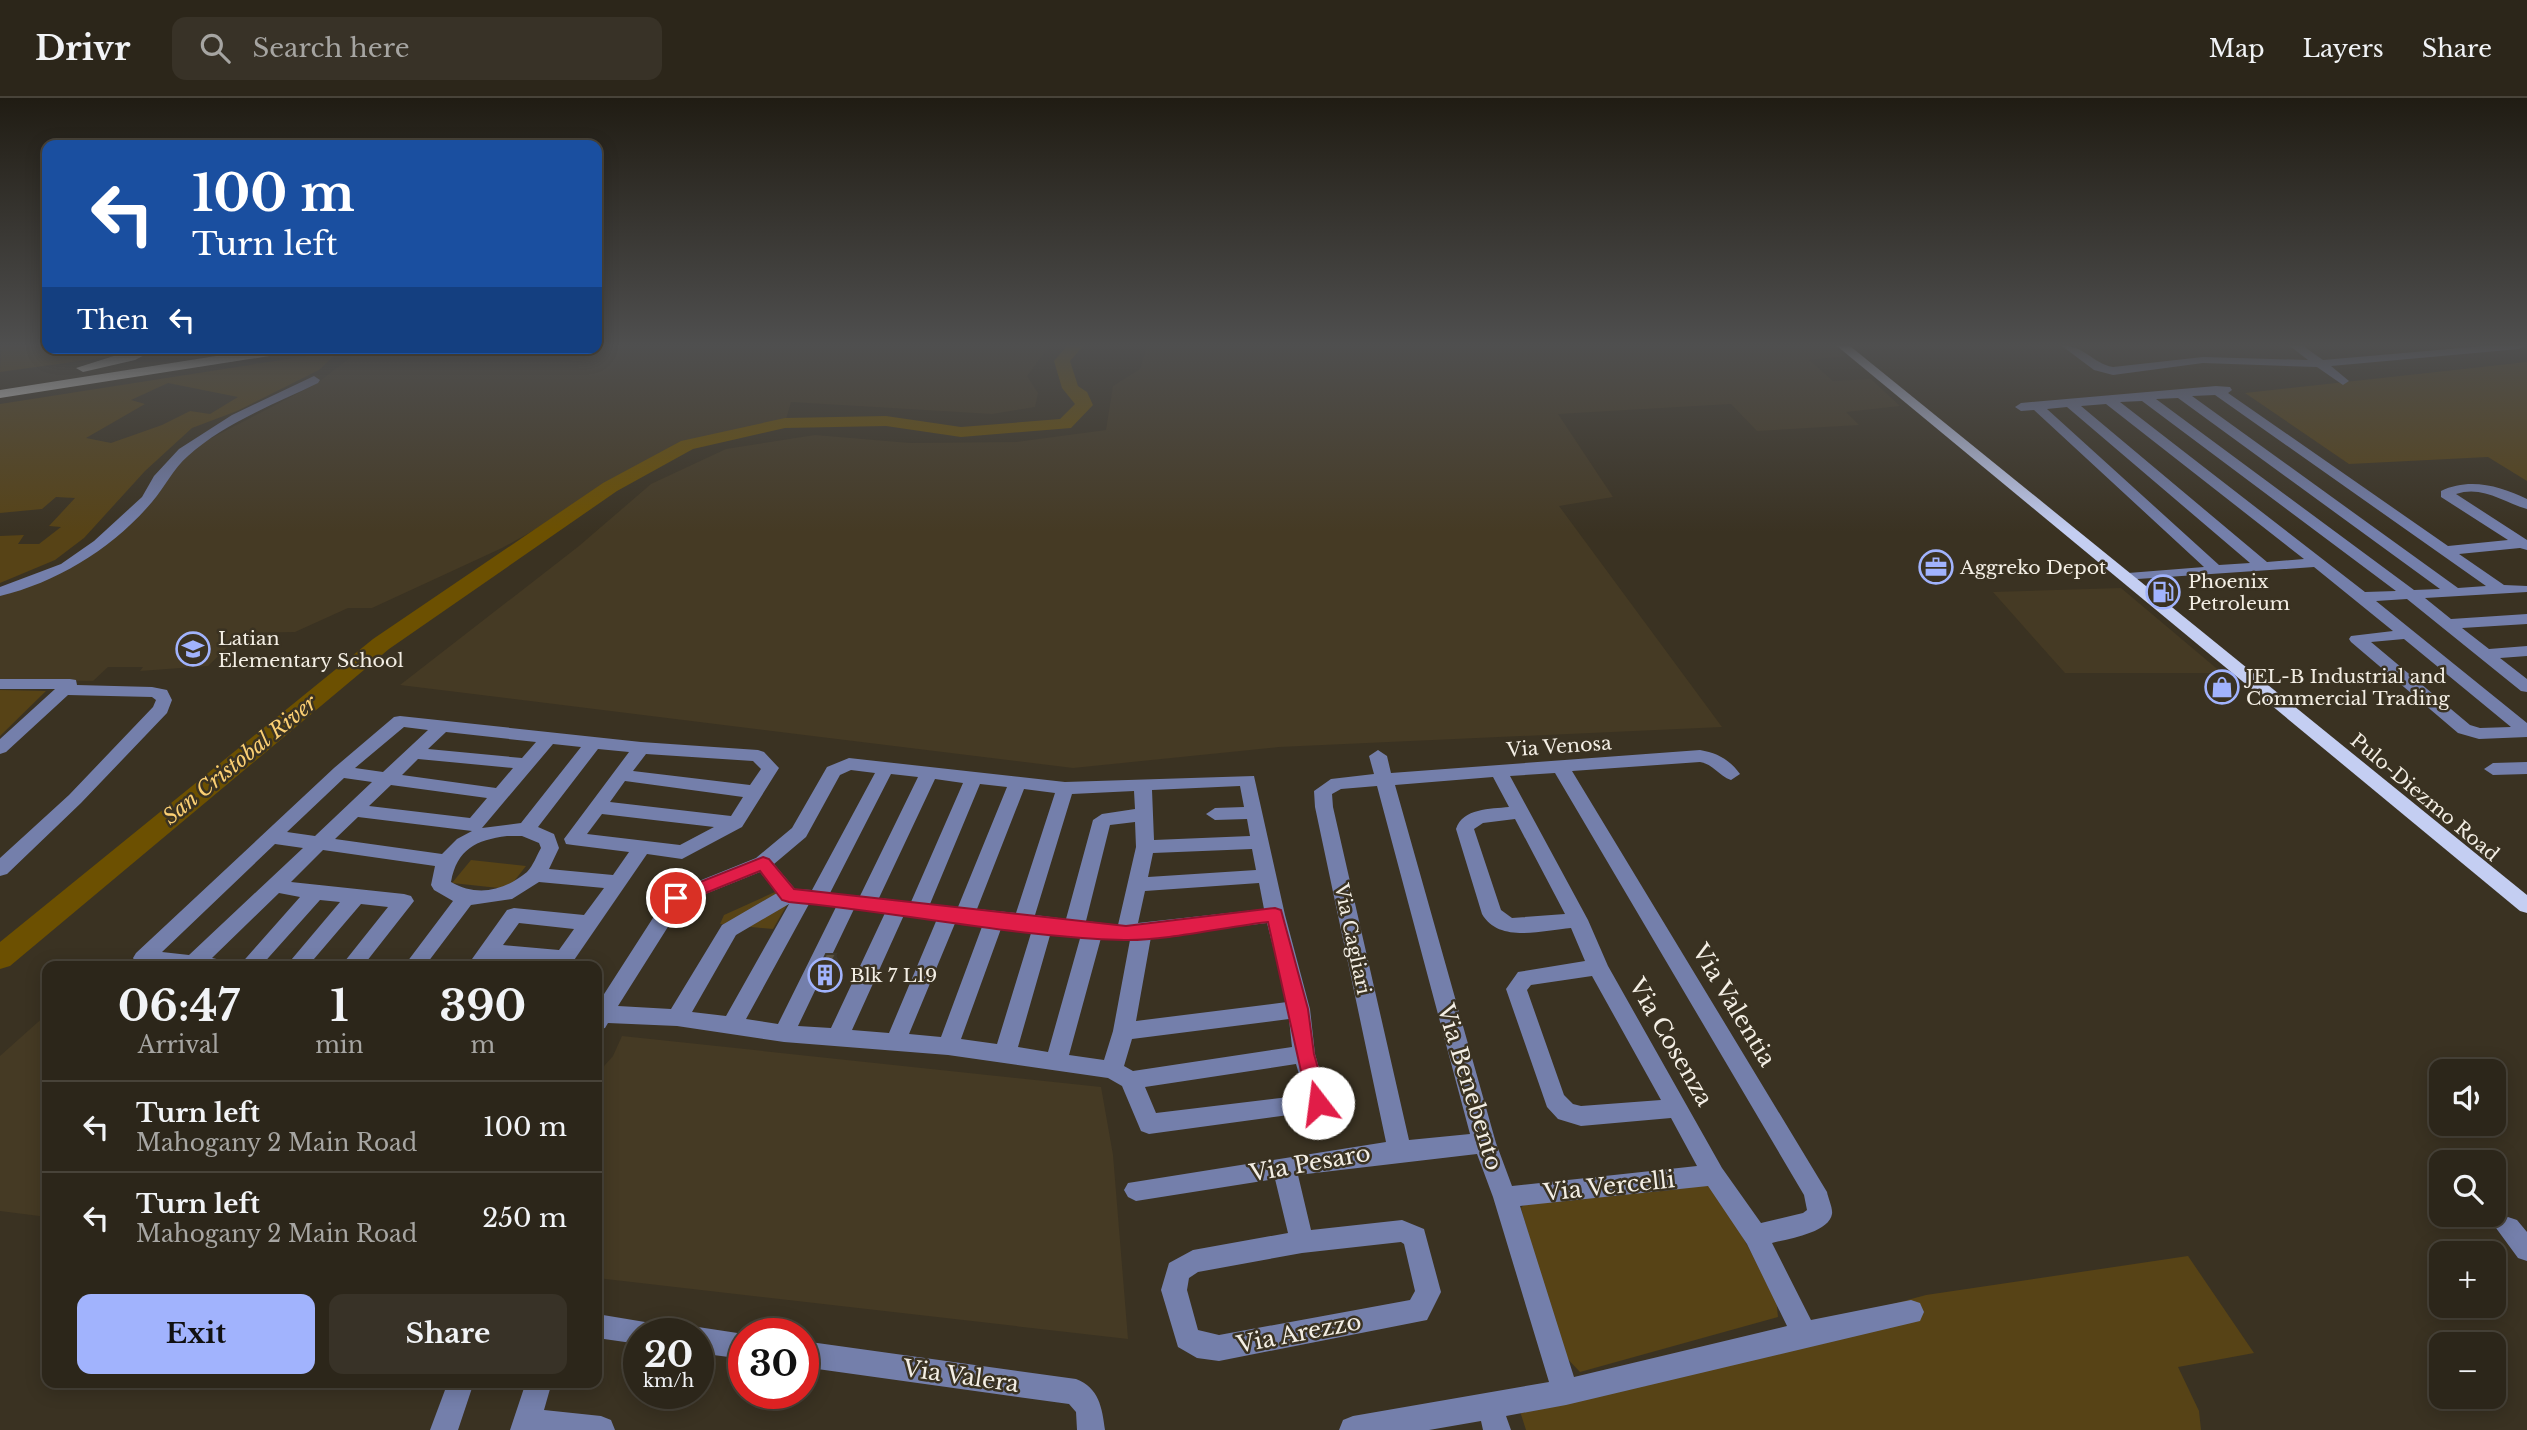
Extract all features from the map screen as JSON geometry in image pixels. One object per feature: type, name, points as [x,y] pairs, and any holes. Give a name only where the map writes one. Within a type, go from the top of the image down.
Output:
[{"type":"main road","name":"Pulo-Diezmo Road","points":[[1920,408],[2527,906]]},
{"type":"street","points":[[0,592],[66,567],[99,544],[138,507],[184,452],[256,408]]},
{"type":"street","points":[[2039,408],[2216,570]]},
{"type":"street","points":[[2076,408],[2263,566]]},
{"type":"street","points":[[2119,408],[2362,597],[2527,732]]},
{"type":"street","points":[[2159,408],[2410,594],[2527,687]]},
{"type":"street","points":[[2201,408],[2454,592]]},
{"type":"street","points":[[2248,408],[2501,590]]},
{"type":"street","points":[[2524,545],[2446,494],[2459,490],[2497,491],[2527,505]]},
{"type":"street","points":[[2446,551],[2524,545]]},
{"type":"street","points":[[2128,577],[2316,562]]},
{"type":"street","points":[[2362,597],[2522,589]]},
{"type":"street","points":[[2448,624],[2527,619]]},
{"type":"street","points":[[2406,635],[2357,639],[2464,729],[2479,734],[2527,732]]},
{"type":"street","points":[[2486,654],[2527,651]]},
{"type":"street","points":[[0,684],[70,684],[0,748]]},
{"type":"street","points":[[0,869],[75,799],[161,709],[164,700],[161,694],[152,692],[63,690]]},
{"type":"street","points":[[168,961],[144,958],[340,772],[400,721],[641,748],[758,756],[769,768],[736,823],[719,835],[682,852],[573,839],[641,748]]},
{"type":"street","points":[[196,961],[319,845],[382,780],[443,725]]},
{"type":"street","points":[[354,810],[474,825],[550,736]]},
{"type":"street","points":[[527,828],[593,743]]},
{"type":"street","points":[[415,753],[525,764]]},
{"type":"street","name":"Via Benebento","points":[[1378,756],[1484,1143],[1505,1197],[1566,1392]]},
{"type":"street","name":"Via Venosa","points":[[1383,779],[1700,756],[1713,758],[1731,774]]},
{"type":"street","points":[[602,1010],[676,898],[763,863],[799,832],[833,771],[849,764],[1065,788],[1248,780],[1275,915],[1299,1009],[1304,1054],[1318,1103],[1149,1124],[1122,1075],[1136,885],[1145,847],[1143,785]]},
{"type":"street","points":[[732,1025],[804,896],[886,768]]},
{"type":"street","name":"Via Valentia","points":[[1561,768],[1815,1192],[1820,1214],[1810,1222],[1756,1236]]},
{"type":"street","points":[[2493,768],[2527,768]]},
{"type":"street","name":"Via Cosenza","points":[[1499,771],[1578,920],[1598,967],[1714,1175],[1756,1236],[1804,1334]]},
{"type":"street","points":[[340,772],[382,780],[499,794]]},
{"type":"street","points":[[784,1033],[929,773]]},
{"type":"street","points":[[622,775],[755,792]]},
{"type":"street","points":[[838,1037],[974,779]]},
{"type":"street","name":"Via Cagliari","points":[[1383,779],[1337,783],[1323,791],[1324,807],[1399,1148]]},
{"type":"street","points":[[895,1043],[1018,783]]},
{"type":"street","points":[[1005,1053],[1065,788]]},
{"type":"street","points":[[596,807],[736,823]]},
{"type":"street","points":[[1520,812],[1479,817],[1467,823],[1465,829],[1492,914],[1509,926],[1578,920]]},
{"type":"street","points":[[1215,814],[1254,813]]},
{"type":"street","points":[[1056,1061],[1102,820],[1145,814]]},
{"type":"street","points":[[505,828],[527,828],[547,839],[550,848],[536,875],[505,894],[466,899],[442,885],[446,861],[460,847],[480,835],[505,828]]},
{"type":"street","points":[[273,837],[446,861]]},
{"type":"street","points":[[1145,847],[1260,842]]},
{"type":"street","points":[[562,961],[641,849]]},
{"type":"street","points":[[763,863],[804,896]]},
{"type":"street","points":[[536,875],[618,882]]},
{"type":"street","points":[[1136,885],[1267,876]]},
{"type":"street","points":[[276,886],[315,893],[404,901],[355,961]]},
{"type":"street","points":[[253,961],[315,893]]},
{"type":"street","points":[[300,961],[357,896]]},
{"type":"street","points":[[677,1018],[729,930],[804,896],[1083,929],[1134,931],[1275,915]]},
{"type":"street","points":[[418,961],[466,899]]},
{"type":"street","points":[[483,958],[514,915],[589,923]]},
{"type":"street","points":[[948,1046],[995,918]]},
{"type":"street","points":[[483,958],[542,961]]},
{"type":"street","points":[[1598,967],[1525,978],[1516,989],[1555,1100],[1566,1112],[1581,1116],[1679,1108]]},
{"type":"street","points":[[1124,1031],[1299,1009]]},
{"type":"street","points":[[602,1016],[677,1018],[784,1033],[948,1046],[1056,1061],[1122,1075],[1304,1054]]},
{"type":"street","name":"Via Pesaro","points":[[1136,1190],[1285,1169],[1399,1148],[1484,1143]]},
{"type":"street","points":[[1285,1169],[1302,1242]]},
{"type":"street","name":"Via Vercelli","points":[[1505,1197],[1714,1175]]},
{"type":"street","points":[[2508,1228],[2527,1250]]},
{"type":"street","name":"Via Arezzo","points":[[1402,1231],[1415,1237],[1428,1292],[1424,1303],[1418,1311],[1219,1348],[1197,1345],[1186,1338],[1174,1290],[1178,1271],[1193,1261],[1302,1242],[1402,1231]]},
{"type":"street","points":[[1353,1430],[1494,1418],[1566,1392],[1911,1311]]},
{"type":"street","points":[[602,1327],[623,1330]]},
{"type":"street","name":"Via Valera","points":[[819,1356],[1076,1392],[1089,1407],[1091,1430]]},
{"type":"street","points":[[444,1430],[459,1388]]},
{"type":"street","points":[[537,1388],[525,1426],[601,1430]]},
{"type":"shaded area","points":[[0,408],[138,408],[86,438],[111,443],[162,425],[190,411],[210,414],[220,408],[243,408],[192,428],[145,471],[84,538],[55,560],[0,583],[0,536],[24,535],[18,544],[39,544],[61,527],[49,526],[75,498],[56,497],[42,509],[0,513]]},
{"type":"shaded area","points":[[269,408],[789,408],[785,423],[687,445],[502,548],[372,608],[348,608],[295,632],[242,633],[208,666],[140,671],[143,667],[108,667],[93,681],[0,680],[0,595],[96,549],[181,459],[198,445]]},
{"type":"shaded area","points":[[894,408],[1028,408],[992,414]]},
{"type":"shaded area","points":[[1109,408],[1659,408],[1558,414],[1613,497],[1559,506],[1722,727],[1279,747],[1073,768],[400,685],[579,546],[651,484],[726,449],[815,435],[910,443],[1016,442],[1106,430]]},
{"type":"shaded area","points":[[1735,408],[1881,408],[1846,412],[1859,425],[1757,431]]},
{"type":"shaded area","points":[[2267,408],[2527,408],[2527,481],[2488,457],[2349,464]]},
{"type":"shaded area","points":[[2121,588],[2222,673],[2065,673],[1993,592]]},
{"type":"shaded area","points":[[0,690],[46,691],[0,736]]},
{"type":"shaded area","points":[[471,860],[526,866],[508,889],[452,883]]},
{"type":"shaded area","points":[[777,891],[795,891],[773,929],[720,924],[724,915]]},
{"type":"shaded area","points":[[42,1018],[42,1216],[0,1211],[0,1056]]},
{"type":"shaded area","points":[[622,1036],[1101,1087],[1113,1155],[1128,1339],[602,1279],[602,1068],[613,1056]]},
{"type":"shaded area","points":[[1712,1181],[1776,1298],[1778,1317],[1580,1372],[1561,1352],[1521,1208],[1528,1200]]},
{"type":"shaded area","points":[[2188,1256],[2254,1353],[2178,1367],[2199,1411],[2201,1430],[1526,1430],[1518,1405],[1926,1295]]},
{"type":"building","points":[[826,954],[836,954],[826,974],[817,973]]},
{"type":"waterway","name":"San Cristobal River","points":[[0,958],[381,644],[610,487],[687,445],[785,423],[886,421],[961,432],[1065,424],[1081,408]]},
{"type":"place","name":"Aggreko Depot","points":[[1936,567]]},
{"type":"place","name":"Phoenix Petroleum","points":[[2163,592]]},
{"type":"place","name":"Latian Elementary School","points":[[193,649]]},
{"type":"place","name":"JEL-B Industrial and Commercial Trading","points":[[2222,687]]},
{"type":"place","name":"Blk 7 L19","points":[[825,975]]},
{"type":"route","points":[[676,898],[763,863],[789,895],[867,902],[1023,923],[1126,933],[1275,915],[1299,1009],[1304,1054],[1318,1103]]}]
